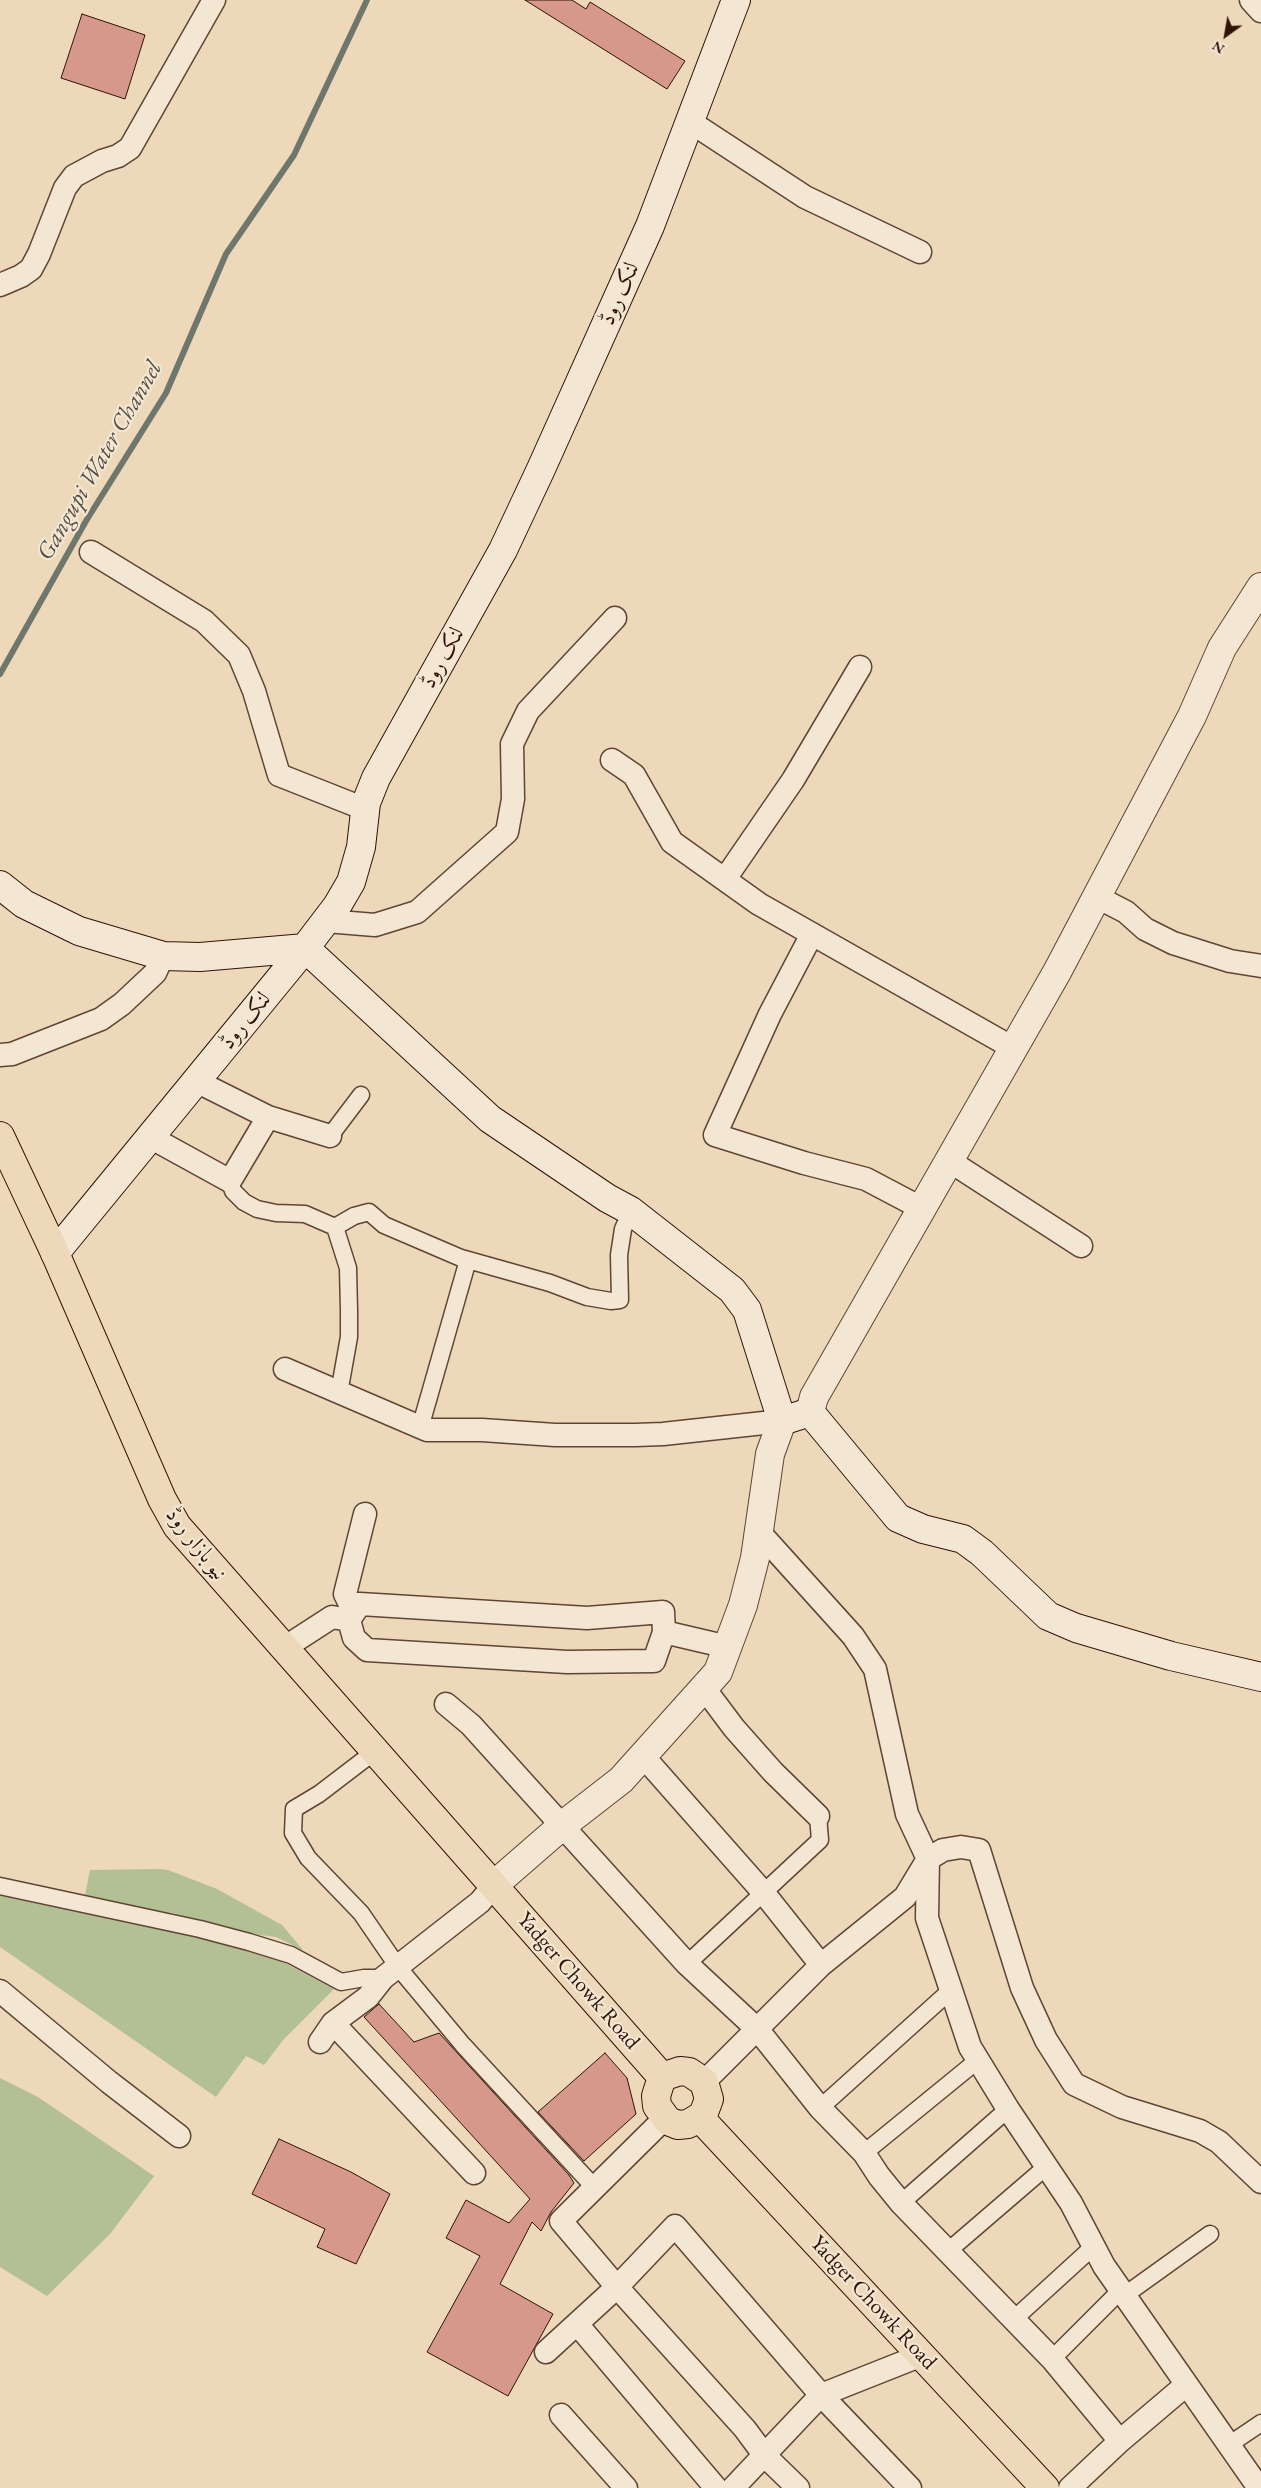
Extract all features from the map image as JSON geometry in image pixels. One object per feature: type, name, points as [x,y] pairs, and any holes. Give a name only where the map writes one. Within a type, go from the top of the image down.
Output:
[{"type":"highway","name":"نیو بازار روڈ","points":[[0,1136],[55,1253],[162,1499],[177,1526],[374,1752],[494,1886]]},
{"type":"highway","name":"Yadger Chowk Road","points":[[494,1886],[662,2078]]},
{"type":"highway","points":[[680,2071],[689,2072],[704,2082],[709,2099],[707,2108],[700,2118],[688,2124],[678,2125],[665,2118],[657,2106],[656,2096],[662,2078],[680,2071]]},
{"type":"highway","name":"Yadger Chowk Road","points":[[700,2118],[1045,2488]]},
{"type":"main road","name":"لنک روڈ","points":[[55,1253],[305,948],[326,921],[351,882],[361,847],[366,809],[376,778],[503,550],[541,469],[650,226],[736,0]]},
{"type":"main road","points":[[810,1412],[814,1397],[1013,1048],[1096,897],[1192,716],[1222,648],[1261,587]]},
{"type":"main road","points":[[0,885],[24,904],[79,931],[163,956],[200,957],[305,948],[490,1119],[607,1198],[631,1211],[732,1290],[747,1310],[782,1421],[770,1454],[760,1533],[743,1605],[718,1672],[621,1780],[563,1825],[494,1886]]},
{"type":"main road","points":[[782,1421],[810,1412]]},
{"type":"main road","points":[[810,1412],[898,1518],[923,1529],[963,1539],[982,1553],[1048,1616],[1076,1628],[1171,1656],[1261,1677]]},
{"type":"street","points":[[0,285],[21,276],[31,268],[40,254],[65,188],[74,176],[102,161],[118,156],[130,148],[214,0]]},
{"type":"street","points":[[1251,0],[1261,11]]},
{"type":"street","points":[[689,121],[805,196],[920,252]]},
{"type":"street","points":[[91,552],[204,620],[239,655],[254,691],[279,775],[366,809]]},
{"type":"street","points":[[326,921],[375,925],[417,912],[507,832],[513,799],[512,744],[528,711],[615,618]]},
{"type":"street","points":[[725,879],[793,780],[860,667]]},
{"type":"street","points":[[612,760],[634,775],[672,842],[759,904],[1013,1048]]},
{"type":"street","points":[[1096,897],[1126,912],[1145,929],[1173,943],[1230,961],[1261,966]]},
{"type":"street","points":[[812,934],[770,1014],[715,1135],[804,1163],[866,1179],[921,1208]]},
{"type":"street","points":[[0,1055],[12,1054],[101,1019],[122,1004],[155,973],[163,956]]},
{"type":"street","points":[[196,1081],[268,1117],[330,1136],[361,1095]]},
{"type":"street","points":[[230,1182],[268,1117]]},
{"type":"street","points":[[150,1137],[230,1182],[233,1191],[244,1202],[257,1209],[276,1213],[305,1214],[335,1227],[348,1268],[350,1311],[349,1337],[339,1393]]},
{"type":"street","points":[[948,1160],[1081,1246]]},
{"type":"street","points":[[335,1227],[354,1216],[369,1212],[384,1225],[468,1260],[550,1283],[587,1297],[611,1301],[620,1300],[619,1255],[624,1229],[631,1211]]},
{"type":"street","points":[[420,1428],[468,1260]]},
{"type":"street","points":[[285,1369],[427,1430],[636,1435],[663,1434],[782,1421]]},
{"type":"street","points":[[284,1648],[332,1617],[354,1612],[587,1618],[663,1612],[664,1632],[654,1661],[567,1662],[367,1650],[354,1638],[354,1612],[345,1594],[365,1514]]},
{"type":"street","points":[[760,1533],[853,1636],[875,1669],[907,1814],[928,1859],[926,1918],[970,2047],[1008,2109],[1071,2203],[1094,2246],[1123,2293],[1259,2488]]},
{"type":"street","points":[[664,1632],[728,1647]]},
{"type":"street","points":[[687,1964],[820,1840],[818,1816],[773,1772],[734,1728],[704,1688]]},
{"type":"street","points":[[446,1704],[471,1725],[687,1964],[758,2030],[820,2108],[864,2153],[879,2176],[901,2203],[1052,2359],[1120,2441]]},
{"type":"street","points":[[374,1752],[319,1794],[294,1809],[293,1833],[308,1858],[361,1913],[390,1972],[474,2058],[594,2187]]},
{"type":"street","points":[[643,1756],[763,1892],[820,1965]]},
{"type":"street","points":[[704,2082],[758,2030],[820,1965],[906,1897],[928,1859],[943,1850],[961,1847],[978,1850],[1022,1988],[1046,2040],[1074,2084],[1122,2107],[1200,2131],[1219,2142],[1261,2182]]},
{"type":"street","points":[[0,1886],[200,1928],[292,1955],[341,1982],[390,1972]]},
{"type":"street","points":[[320,2042],[333,2023],[368,1996],[390,1972],[480,1902],[494,1886]]},
{"type":"street","points":[[820,2108],[951,1990]]},
{"type":"street","points":[[0,1991],[109,2082],[178,2136]]},
{"type":"street","points":[[333,2023],[474,2173]]},
{"type":"street","points":[[864,2153],[978,2060]]},
{"type":"street","points":[[901,2203],[1008,2109]]},
{"type":"street","points":[[665,2118],[561,2221],[617,2287],[745,2429],[765,2456],[798,2488]]},
{"type":"street","points":[[947,2252],[1047,2166]]},
{"type":"street","points":[[546,2352],[617,2287],[675,2226],[821,2396],[910,2488]]},
{"type":"street","points":[[1052,2359],[1123,2293],[1210,2234]]},
{"type":"street","points":[[1014,2320],[1094,2246]]},
{"type":"street","points":[[576,2324],[716,2488]]},
{"type":"street","points":[[733,2488],[821,2396],[922,2355]]},
{"type":"street","points":[[1070,2488],[1120,2441],[1186,2385]]},
{"type":"street","points":[[561,2415],[626,2488]]},
{"type":"street","points":[[1230,2444],[1261,2423]]},
{"type":"green space","points":[[90,1870],[168,1870],[217,1889],[282,1925],[303,1950],[276,1937],[214,1929],[173,1913],[147,1912],[84,1900]]},
{"type":"green space","points":[[0,1892],[249,1949],[287,1964],[334,1989],[284,2039],[264,2065],[246,2056],[216,2097],[0,1947]]},
{"type":"green space","points":[[0,2078],[38,2097],[154,2176],[110,2234],[47,2296],[0,2267]]},
{"type":"building","points":[[525,0],[572,0],[586,9],[590,2],[685,61],[667,89]]},
{"type":"building","points":[[82,14],[145,35],[125,99],[61,78]]},
{"type":"building","points":[[379,2004],[414,2042],[439,2033],[569,2175],[574,2183],[551,2212],[541,2231],[532,2222],[500,2284],[553,2314],[508,2396],[427,2352],[480,2256],[446,2238],[466,2200],[509,2223],[530,2199],[364,2017]]},
{"type":"building","points":[[605,2053],[627,2078],[636,2114],[584,2161],[538,2112]]},
{"type":"building","points":[[279,2139],[351,2172],[390,2194],[356,2264],[317,2247],[325,2229],[252,2194]]},
{"type":"waterway","name":"Gangupi Water Channel","points":[[0,674],[86,521],[166,393],[226,254],[294,155],[367,0]]}]
